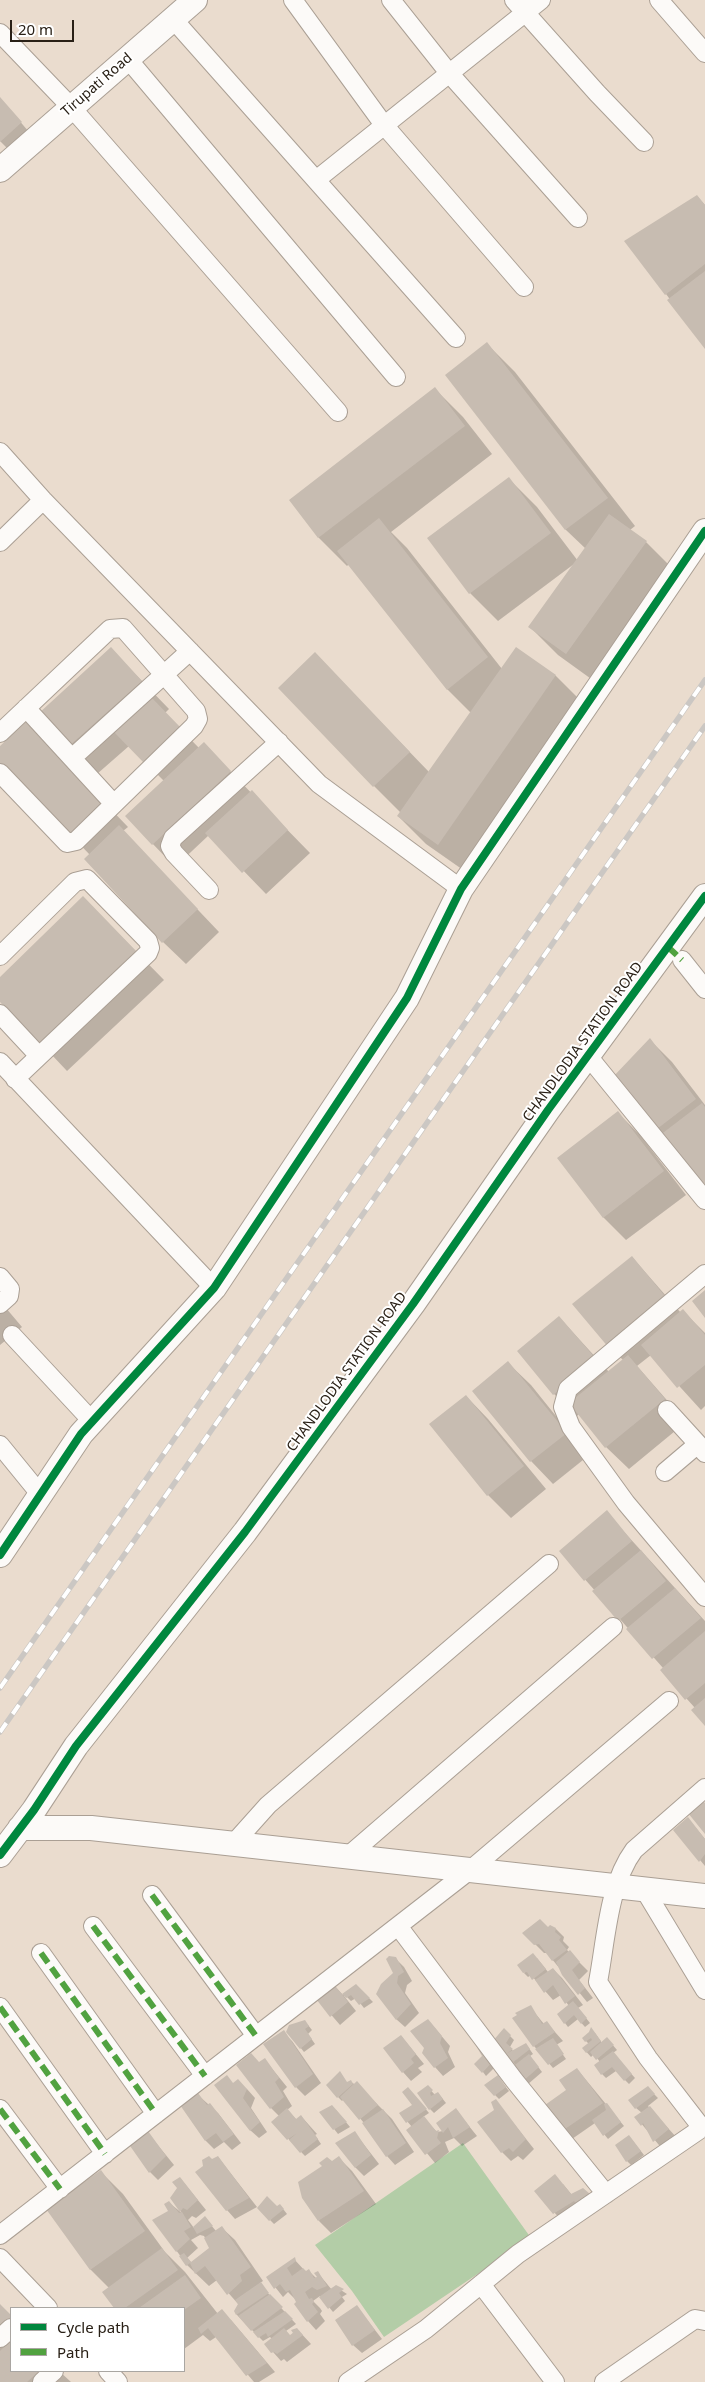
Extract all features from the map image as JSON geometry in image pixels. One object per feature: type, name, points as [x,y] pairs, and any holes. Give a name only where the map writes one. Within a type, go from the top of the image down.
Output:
[{"type":"street","points":[[293,0],[384,126],[524,287]]},
{"type":"street","points":[[391,0],[449,73],[578,218]]},
{"type":"street","points":[[316,180],[449,73],[519,7],[541,0]]},
{"type":"street","points":[[659,0],[705,53]]},
{"type":"street","points":[[519,7],[644,142]]},
{"type":"street","points":[[181,8],[316,180],[456,338]]},
{"type":"street","name":"Tirupati Road","points":[[0,170],[72,108],[181,8]]},
{"type":"street","points":[[0,33],[72,108],[338,412]]},
{"type":"street","points":[[127,58],[396,377]]},
{"type":"street","points":[[0,452],[43,500],[320,784],[462,889]]},
{"type":"street","points":[[0,542],[43,500]]},
{"type":"street","points":[[0,1556],[81,1434],[214,1288],[407,998],[462,889],[705,530]]},
{"type":"street","points":[[0,733],[110,629],[117,627],[123,628],[163,673],[196,711],[198,719],[194,726],[76,840],[67,843],[0,773]]},
{"type":"street","points":[[72,758],[163,673],[190,651]]},
{"type":"street","points":[[26,708],[114,804]]},
{"type":"street","points":[[209,890],[174,853],[170,846],[173,838],[279,742]]},
{"type":"street","points":[[0,956],[81,879],[87,879],[148,941],[150,948],[148,954],[15,1079]]},
{"type":"street","name":"CHANDLODIA STATION ROAD","points":[[0,1855],[76,1746],[246,1532],[402,1320],[588,1056],[705,896]]},
{"type":"street","points":[[682,960],[705,989]]},
{"type":"street","points":[[0,1014],[39,1056]]},
{"type":"street","points":[[588,1056],[705,1200]]},
{"type":"street","points":[[0,1062],[214,1288]]},
{"type":"street","points":[[705,1274],[568,1389],[563,1408],[571,1427],[626,1503],[705,1597]]},
{"type":"street","points":[[0,1277],[10,1288],[9,1296],[0,1304]]},
{"type":"street","points":[[12,1335],[92,1421]]},
{"type":"street","points":[[665,1472],[701,1449],[667,1410]]},
{"type":"street","points":[[0,1445],[40,1494]]},
{"type":"street","points":[[234,1843],[268,1805],[549,1564]]},
{"type":"street","points":[[348,1856],[613,1627]]},
{"type":"street","points":[[0,2235],[470,1870],[669,1701]]},
{"type":"street","points":[[348,2382],[426,2329],[518,2254],[704,2127],[648,2058],[598,1982],[615,1886],[625,1862],[634,1850],[705,1788]]},
{"type":"street","points":[[20,1828],[92,1828],[705,1896]]},
{"type":"street","points":[[644,1889],[705,1990]]},
{"type":"street","points":[[152,1895],[256,2036]]},
{"type":"street","points":[[93,1926],[205,2076]]},
{"type":"street","points":[[398,1926],[514,2080],[606,2194]]},
{"type":"street","points":[[41,1953],[156,2114]]},
{"type":"street","points":[[0,2007],[105,2154]]},
{"type":"street","points":[[0,2109],[60,2189]]},
{"type":"street","points":[[0,2258],[40,2306]]},
{"type":"street","points":[[481,2284],[554,2382]]},
{"type":"street","points":[[604,2382],[695,2319],[705,2321]]},
{"type":"street","points":[[0,2338],[10,2329]]},
{"type":"street","points":[[42,2382],[53,2372]]},
{"type":"street","points":[[109,2372],[118,2382]]},
{"type":"green space","points":[[463,2143],[531,2238],[384,2337],[352,2291],[315,2245]]},
{"type":"building","points":[[0,97],[22,122],[0,142]]},
{"type":"building","points":[[697,195],[705,205],[705,264],[665,295],[624,241]]},
{"type":"building","points":[[705,271],[705,349],[667,300]]},
{"type":"building","points":[[487,342],[608,498],[565,530],[445,375]]},
{"type":"building","points":[[435,387],[465,426],[318,538],[289,500]]},
{"type":"building","points":[[509,477],[551,533],[469,594],[427,538]]},
{"type":"building","points":[[609,514],[647,541],[566,654],[528,627]]},
{"type":"building","points":[[379,518],[488,657],[447,690],[337,551]]},
{"type":"building","points":[[111,647],[142,681],[68,747],[38,714]]},
{"type":"building","points":[[516,647],[556,675],[438,845],[397,816]]},
{"type":"building","points":[[315,652],[410,752],[373,787],[278,688]]},
{"type":"building","points":[[150,696],[182,729],[145,764],[114,732]]},
{"type":"building","points":[[27,721],[106,804],[70,838],[0,763],[0,746]]},
{"type":"building","points":[[204,742],[231,771],[152,845],[125,816]]},
{"type":"building","points":[[252,790],[288,830],[242,873],[205,833]]},
{"type":"building","points":[[119,825],[198,909],[162,943],[84,859]]},
{"type":"building","points":[[83,896],[137,952],[38,1044],[0,1002],[0,977]]},
{"type":"building","points":[[650,1038],[696,1099],[653,1132],[612,1078]]},
{"type":"building","points":[[702,1103],[705,1107],[705,1188],[659,1136]]},
{"type":"building","points":[[618,1111],[664,1171],[603,1218],[557,1158]]},
{"type":"building","points":[[632,1256],[668,1300],[609,1348],[572,1304]]},
{"type":"building","points":[[705,1290],[705,1318],[692,1301]]},
{"type":"building","points":[[683,1309],[705,1335],[705,1365],[677,1388],[641,1345]]},
{"type":"building","points":[[559,1316],[596,1359],[553,1395],[517,1351]]},
{"type":"building","points":[[628,1355],[665,1399],[605,1448],[569,1403]]},
{"type":"building","points":[[508,1361],[567,1433],[530,1462],[472,1391]]},
{"type":"building","points":[[466,1395],[524,1466],[487,1496],[429,1424]]},
{"type":"building","points":[[607,1510],[632,1541],[584,1581],[559,1551]]},
{"type":"building","points":[[641,1550],[666,1581],[618,1621],[592,1591]]},
{"type":"building","points":[[675,1588],[701,1618],[652,1659],[626,1629]]},
{"type":"building","points":[[705,1631],[705,1683],[685,1700],[660,1670]]},
{"type":"building","points":[[705,1698],[705,1726],[691,1710]]},
{"type":"building","points":[[703,1801],[705,1803],[705,1834],[688,1813]]},
{"type":"building","points":[[688,1817],[705,1839],[705,1854],[699,1862],[673,1830]]},
{"type":"building","points":[[540,1919],[548,1927],[550,1925],[556,1928],[555,1932],[561,1937],[559,1940],[567,1950],[552,1961],[539,1944],[534,1945],[522,1933]]},
{"type":"building","points":[[570,1950],[580,1962],[572,1970],[585,1988],[578,1995],[562,1975],[556,1962]]},
{"type":"building","points":[[533,1953],[546,1969],[532,1980],[527,1972],[523,1973],[517,1965]]},
{"type":"building","points":[[389,1956],[396,1957],[404,1972],[398,1976],[397,1983],[411,2004],[396,2020],[376,1994],[381,1984],[393,1973],[386,1959]]},
{"type":"building","points":[[553,1968],[575,1996],[565,2004],[553,1985],[544,1993],[535,1980]]},
{"type":"building","points":[[332,1982],[348,2002],[330,2017],[313,1995]]},
{"type":"building","points":[[356,1984],[370,1998],[359,2005],[351,1995],[346,1998],[342,1994]]},
{"type":"building","points":[[573,2001],[587,2018],[581,2024],[574,2015],[564,2024],[557,2014]]},
{"type":"building","points":[[531,2005],[542,2024],[547,2021],[555,2032],[533,2047],[512,2018],[517,2015],[515,2013]]},
{"type":"building","points":[[428,2019],[442,2036],[440,2043],[448,2058],[434,2068],[422,2053],[424,2048],[410,2031]]},
{"type":"building","points":[[305,2020],[309,2026],[305,2029],[312,2039],[300,2049],[286,2032],[289,2025]]},
{"type":"building","points":[[591,2027],[601,2041],[586,2053],[582,2048],[592,2040],[591,2038],[585,2042],[582,2038],[589,2032]]},
{"type":"building","points":[[504,2028],[511,2035],[506,2043],[513,2049],[502,2057],[492,2042]]},
{"type":"building","points":[[284,2030],[313,2074],[295,2088],[263,2044]]},
{"type":"building","points":[[401,2035],[416,2054],[411,2059],[414,2063],[402,2073],[383,2048]]},
{"type":"building","points":[[607,2037],[614,2045],[596,2060],[590,2052]]},
{"type":"building","points":[[553,2038],[564,2054],[548,2065],[535,2049]]},
{"type":"building","points":[[482,2040],[496,2058],[482,2073],[474,2064],[482,2056],[475,2044]]},
{"type":"building","points":[[526,2043],[530,2049],[512,2063],[506,2054]]},
{"type":"building","points":[[613,2051],[632,2074],[624,2081],[612,2067],[601,2075],[594,2065]]},
{"type":"building","points":[[251,2053],[259,2062],[265,2058],[279,2078],[275,2082],[284,2097],[270,2109],[236,2065]]},
{"type":"building","points":[[529,2054],[539,2067],[522,2082],[511,2068]]},
{"type":"building","points":[[577,2068],[603,2103],[562,2131],[545,2105],[566,2090],[559,2080]]},
{"type":"building","points":[[340,2071],[347,2082],[351,2080],[353,2084],[337,2098],[326,2085]]},
{"type":"building","points":[[227,2075],[233,2083],[238,2079],[247,2089],[243,2098],[260,2122],[250,2131],[214,2085]]},
{"type":"building","points":[[498,2075],[506,2087],[494,2096],[484,2085]]},
{"type":"building","points":[[357,2081],[378,2105],[359,2120],[340,2097]]},
{"type":"building","points":[[428,2085],[433,2090],[430,2093],[431,2096],[438,2092],[443,2099],[429,2110],[417,2093]]},
{"type":"building","points":[[648,2086],[655,2094],[635,2109],[628,2100]]},
{"type":"building","points":[[408,2087],[427,2109],[406,2123],[399,2113],[412,2105],[402,2092]]},
{"type":"building","points":[[198,2093],[207,2105],[210,2103],[234,2134],[223,2142],[216,2133],[205,2141],[180,2105]]},
{"type":"building","points":[[496,2099],[526,2139],[513,2152],[509,2148],[501,2153],[477,2122],[494,2110],[491,2102]]},
{"type":"building","points":[[607,2103],[621,2122],[603,2136],[592,2120],[606,2110],[604,2104]]},
{"type":"building","points":[[332,2105],[347,2122],[333,2130],[319,2112]]},
{"type":"building","points":[[650,2106],[669,2129],[653,2142],[643,2123],[641,2126],[634,2117]]},
{"type":"building","points":[[287,2108],[296,2119],[301,2115],[318,2139],[300,2153],[289,2140],[297,2133],[287,2140],[271,2122]]},
{"type":"building","points":[[456,2108],[470,2127],[453,2138],[448,2127],[443,2133],[436,2123]]},
{"type":"building","points":[[383,2109],[406,2143],[386,2157],[362,2123]]},
{"type":"building","points":[[424,2116],[436,2131],[439,2130],[437,2138],[441,2143],[425,2155],[406,2130]]},
{"type":"building","points":[[148,2131],[166,2156],[149,2173],[128,2143]]},
{"type":"building","points":[[355,2131],[371,2155],[355,2168],[335,2143]]},
{"type":"building","points":[[629,2135],[641,2151],[626,2162],[615,2145]]},
{"type":"building","points":[[209,2156],[212,2159],[218,2156],[249,2198],[226,2211],[195,2172],[203,2166],[202,2160]]},
{"type":"building","points":[[339,2156],[364,2191],[318,2221],[302,2198],[298,2182],[322,2166],[319,2163],[327,2157],[332,2161]]},
{"type":"building","points":[[101,2170],[145,2231],[90,2270],[46,2209]]},
{"type":"building","points":[[555,2174],[571,2194],[583,2188],[590,2194],[577,2204],[574,2201],[553,2214],[534,2191]]},
{"type":"building","points":[[180,2177],[198,2200],[187,2210],[183,2208],[180,2212],[170,2198],[177,2188],[172,2182]]},
{"type":"building","points":[[267,2196],[277,2206],[280,2204],[284,2209],[269,2221],[257,2208]]},
{"type":"building","points":[[169,2201],[179,2213],[182,2212],[191,2227],[184,2231],[190,2239],[176,2252],[152,2220],[168,2211],[164,2204]]},
{"type":"building","points":[[205,2216],[213,2226],[197,2234],[193,2227]]},
{"type":"building","points":[[222,2226],[251,2267],[240,2275],[242,2281],[227,2295],[205,2266],[195,2274],[190,2263],[186,2266],[179,2256],[184,2253],[191,2262],[209,2248],[204,2238]]},
{"type":"building","points":[[162,2248],[178,2270],[126,2307],[113,2307],[102,2292]]},
{"type":"building","points":[[295,2257],[296,2261],[287,2268],[292,2276],[303,2268],[306,2271],[309,2269],[314,2278],[317,2277],[314,2273],[318,2271],[327,2286],[317,2290],[312,2287],[305,2292],[309,2299],[312,2298],[314,2302],[312,2304],[318,2312],[307,2322],[294,2304],[296,2302],[290,2290],[286,2292],[280,2284],[274,2289],[266,2277]]},
{"type":"building","points":[[185,2275],[201,2298],[185,2309],[185,2307],[140,2307]]},
{"type":"building","points":[[261,2282],[269,2293],[236,2315],[234,2311],[238,2304],[235,2300]]},
{"type":"building","points":[[336,2285],[344,2289],[339,2293],[342,2297],[328,2309],[319,2297]]},
{"type":"building","points":[[270,2294],[283,2307],[251,2331],[238,2316]]},
{"type":"building","points":[[0,2304],[10,2314],[10,2319],[0,2329]]},
{"type":"building","points":[[357,2305],[375,2330],[352,2346],[335,2320]]},
{"type":"building","points":[[222,2309],[267,2363],[246,2376],[208,2328],[201,2334],[198,2328]]},
{"type":"building","points":[[285,2311],[293,2319],[268,2337],[266,2333],[258,2338],[253,2332]]},
{"type":"building","points":[[284,2328],[290,2335],[293,2333],[291,2330],[297,2328],[303,2335],[277,2354],[271,2353],[264,2344]]},
{"type":"building","points":[[10,2341],[10,2372],[38,2372],[27,2382],[0,2382],[0,2351]]},
{"type":"railway","points":[[0,1688],[705,680]]},
{"type":"railway","points":[[0,1732],[705,726]]},
{"type":"marked path","points":[[668,947],[682,960]]},
{"type":"marked path","points":[[152,1895],[256,2036]]},
{"type":"marked path","points":[[93,1926],[205,2076]]},
{"type":"marked path","points":[[41,1953],[156,2114]]},
{"type":"marked path","points":[[0,2007],[105,2154]]},
{"type":"marked path","points":[[0,2109],[60,2189]]},
{"type":"cycle path","points":[[0,1555],[81,1434],[214,1288],[407,998],[461,889],[705,531]]},
{"type":"cycle path","points":[[0,1855],[34,1810],[76,1746],[245,1532],[413,1304],[548,1110],[705,896]]}]
